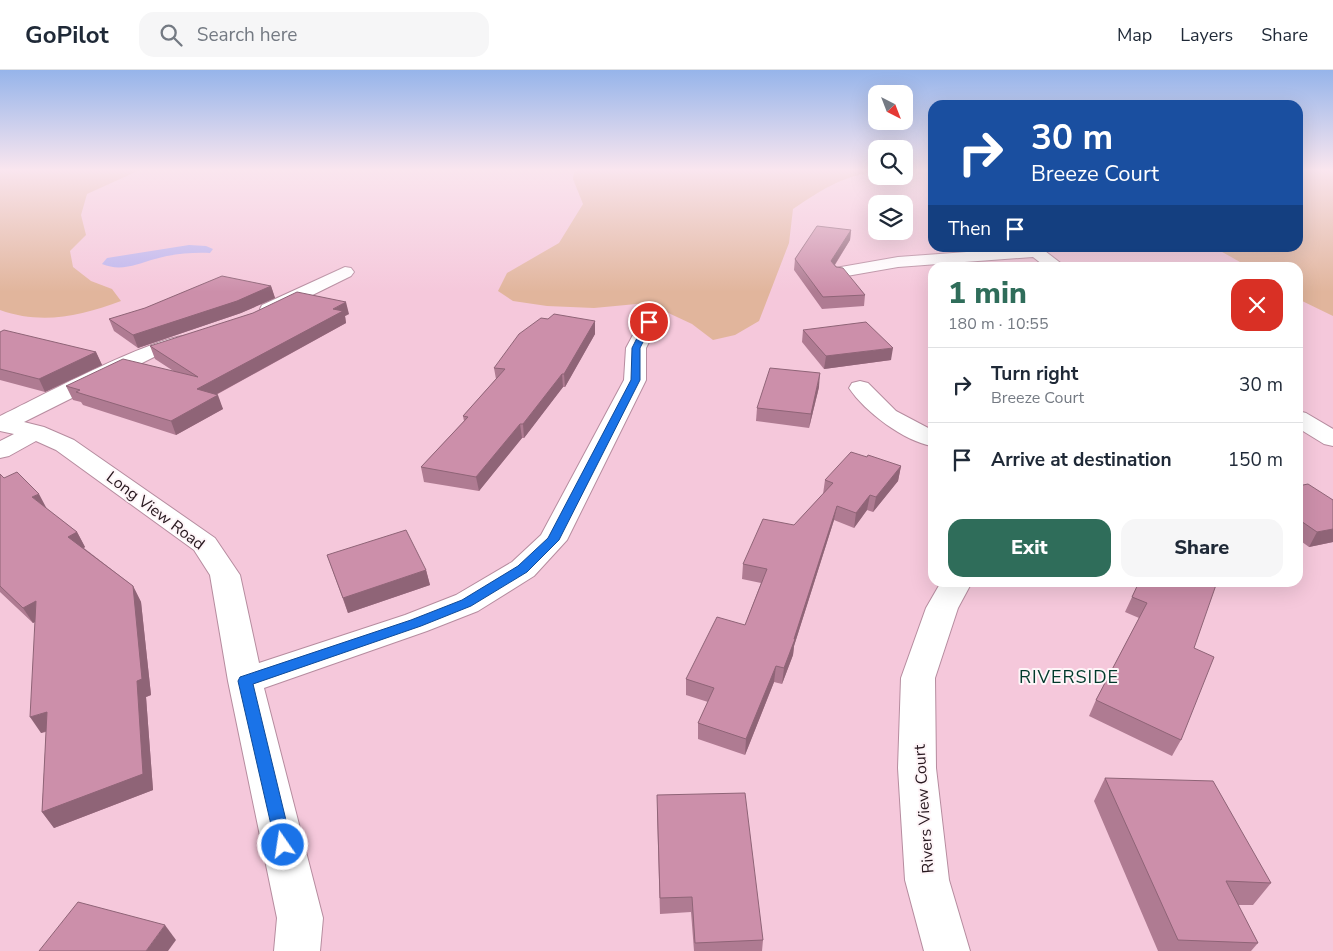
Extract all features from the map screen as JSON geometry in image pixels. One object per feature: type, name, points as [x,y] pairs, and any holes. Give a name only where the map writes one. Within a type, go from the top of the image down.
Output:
[{"type":"street","points":[[841,272],[898,262],[1011,252]]},
{"type":"street","points":[[1037,252],[1051,262]]},
{"type":"street","points":[[250,319],[345,272]]},
{"type":"street","points":[[245,681],[416,623],[458,606],[523,569],[553,540],[635,380],[636,348],[649,322]]},
{"type":"street","points":[[1,432],[153,350],[202,335]]},
{"type":"street","points":[[860,388],[888,416],[928,437]]},
{"type":"street","points":[[1303,421],[1333,439]]},
{"type":"street","name":"Long View Road","points":[[1,432],[35,432],[65,444],[205,544],[225,575],[245,681],[300,918],[297,951]]},
{"type":"street","name":"Rivers View Court","points":[[947,951],[927,880],[917,768],[918,678],[942,608],[954,587]]},
{"type":"shaded area","points":[[0,210],[82,210],[81,215],[86,235],[70,251],[73,267],[91,281],[112,289],[121,301],[91,311],[61,317],[31,317],[0,310]]},
{"type":"shaded area","points":[[579,210],[793,210],[789,243],[759,321],[735,335],[713,340],[692,324],[647,303],[594,308],[547,306],[513,301],[498,291],[507,273],[559,243]]},
{"type":"shaded area","points":[[1303,210],[1333,210],[1333,316],[1303,301],[1303,262],[1240,262],[1222,252],[1303,252]]},
{"type":"shaded area","points":[[189,245],[206,246],[213,249],[210,253],[189,253],[161,257],[122,267],[102,264],[107,258]]},
{"type":"building","points":[[817,226],[851,230],[831,261],[836,267],[843,268],[865,295],[823,297],[795,259]]},
{"type":"building","points":[[222,276],[271,286],[237,301],[133,335],[109,319],[145,308]]},
{"type":"building","points":[[297,292],[346,302],[333,309],[343,311],[197,389],[218,395],[171,421],[76,392],[80,390],[66,386],[123,359],[198,377],[150,346],[253,313]]},
{"type":"building","points":[[554,314],[595,321],[564,374],[562,374],[523,424],[520,424],[476,477],[421,467],[468,417],[463,416],[505,369],[494,368],[519,334],[541,318],[548,319]]},
{"type":"building","points":[[866,322],[893,348],[826,356],[803,330]]},
{"type":"building","points":[[4,330],[96,352],[39,379],[0,369],[0,332]]},
{"type":"building","points":[[770,368],[820,373],[811,414],[757,408]]},
{"type":"building","points":[[851,452],[867,457],[868,455],[901,466],[876,497],[870,495],[856,513],[837,506],[784,668],[776,666],[746,739],[698,723],[714,688],[686,679],[717,617],[745,625],[767,569],[743,564],[763,519],[794,525],[833,483],[825,480]]},
{"type":"building","points":[[17,472],[39,494],[32,497],[77,532],[68,537],[133,586],[142,679],[137,681],[143,774],[42,812],[47,712],[30,717],[36,601],[23,608],[0,586],[0,474],[4,478]]},
{"type":"building","points":[[1308,484],[1333,500],[1333,529],[1317,532],[1303,522],[1303,485]]},
{"type":"building","points":[[406,530],[426,570],[343,598],[327,555]]},
{"type":"building","points":[[1137,587],[1215,587],[1194,648],[1214,657],[1181,740],[1096,700],[1147,603],[1132,597]]},
{"type":"building","points":[[1105,778],[1213,781],[1271,883],[1226,881],[1258,943],[1178,940]]},
{"type":"building","points":[[745,793],[763,940],[695,943],[692,897],[660,898],[657,795]]},
{"type":"building","points":[[78,902],[165,925],[146,951],[39,951]]},
{"type":"district","name":"RIVERSIDE","points":[[1069,677]]},
{"type":"route","points":[[283,845],[245,681],[416,623],[467,603],[523,569],[553,540],[635,380],[636,348],[649,322]]}]
